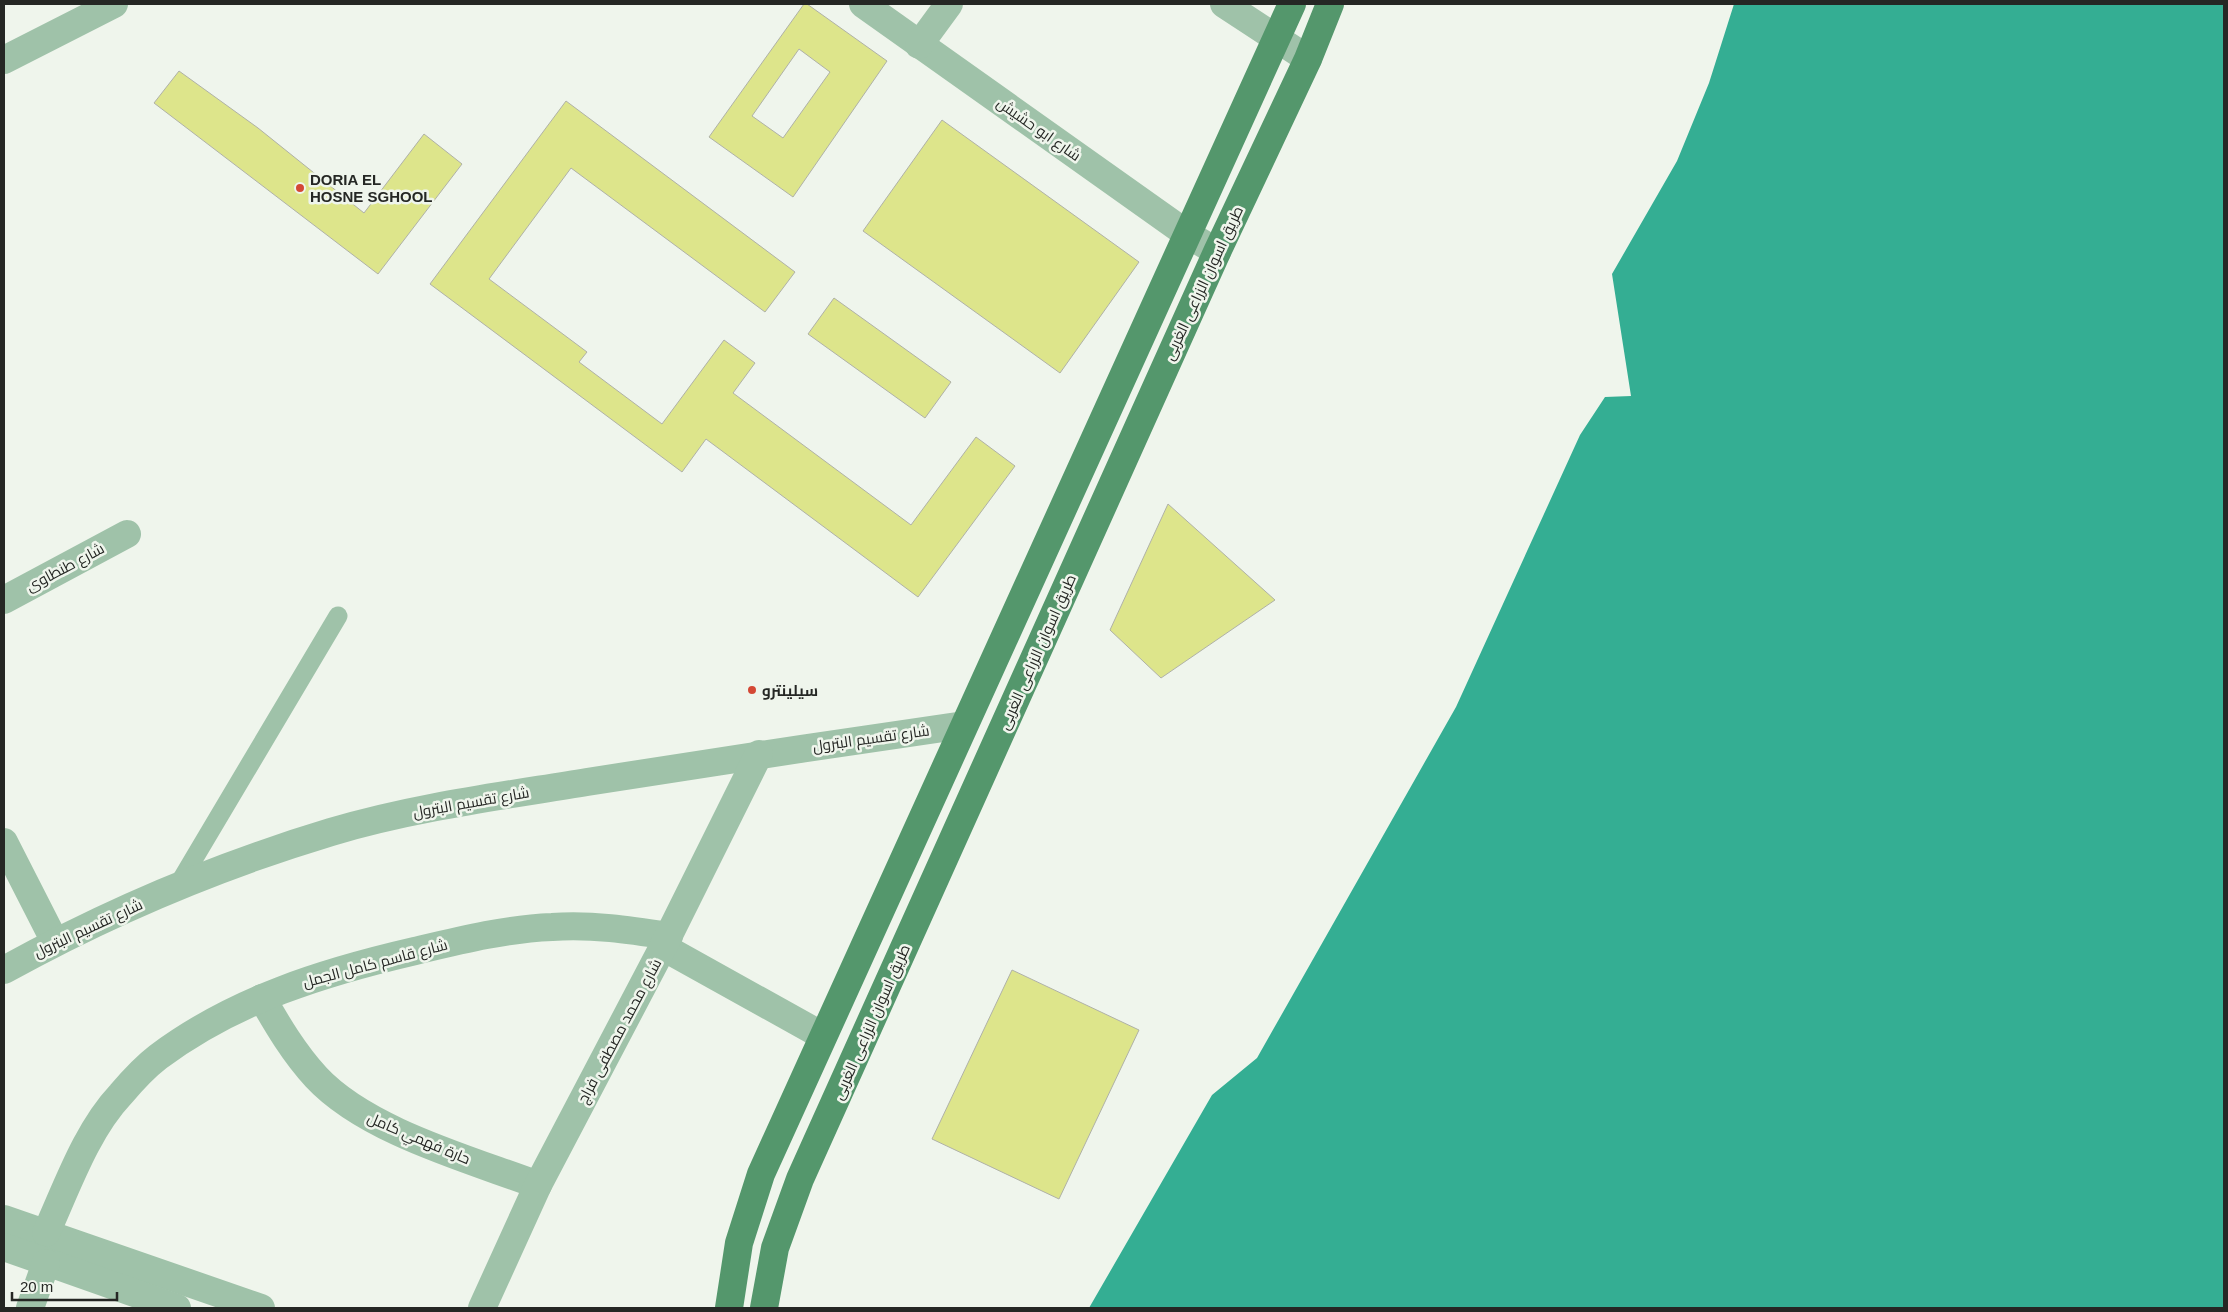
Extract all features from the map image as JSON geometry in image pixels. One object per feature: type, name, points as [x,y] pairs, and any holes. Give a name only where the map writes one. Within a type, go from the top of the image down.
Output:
[{"type":"main road","points":[[729,1308],[740,1243],[755,1191],[823,1036],[1292,4]]},
{"type":"main road","name":"طريق اسوان الزراعى الغربى","points":[[764,1308],[775,1248],[800,1179],[1217,252],[1308,59],[1330,4]]},
{"type":"street","name":"شارع ابو حشيش","points":[[864,4],[1187,234],[1217,252]]},
{"type":"street","points":[[919,45],[949,4]]},
{"type":"street","points":[[1224,4],[1308,59]]},
{"type":"street","points":[[4,60],[104,6]]},
{"type":"street","name":"شارع طنطاوى","points":[[4,600],[127,534]]},
{"type":"street","name":"شارع تقسيم البترول","points":[[4,970],[55,942],[177,887],[247,860],[333,832],[443,805],[759,754],[964,725]]},
{"type":"street","name":"شارع محمد مصطفى فراج","points":[[482,1308],[538,1185],[666,942],[759,754]]},
{"type":"street","points":[[4,842],[55,942]]},
{"type":"street","name":"شارع قاسم كامل الجمل","points":[[46,1233],[88,1140],[119,1096],[157,1058],[201,1028],[262,998],[320,975],[495,932],[554,926],[602,928],[666,942]]},
{"type":"street","points":[[666,942],[823,1036]]},
{"type":"street","name":"حارة فهمي كامل","points":[[262,998],[284,1038],[317,1078],[356,1111],[402,1134],[538,1185]]},
{"type":"street","points":[[4,1219],[260,1308]]},
{"type":"street","points":[[4,1247],[177,1308]]},
{"type":"street","points":[[30,1308],[46,1263]]},
{"type":"lane","points":[[177,887],[338,616]]},
{"type":"shaded area","points":[[1734,4],[2224,4],[2224,1308],[1089,1308],[1212,1095],[1257,1058],[1456,707],[1580,435],[1605,397],[1631,396],[1612,274],[1677,161],[1709,83]]},
{"type":"building","points":[[804,4],[807,4],[887,61],[793,197],[709,137]],"holes":[[[799,49],[830,72],[783,138],[752,116]]]},
{"type":"building","name":"DORIA EL HOSNE SGHOOL","points":[[179,71],[258,128],[364,213],[424,134],[462,164],[378,274],[154,103]]},
{"type":"building","points":[[566,101],[795,272],[765,312],[571,168],[489,279],[587,352],[579,362],[662,424],[724,340],[755,363],[733,393],[911,525],[976,437],[1015,466],[918,597],[706,439],[682,472],[430,284]]},
{"type":"building","points":[[942,120],[1139,262],[1060,373],[863,231]]},
{"type":"building","points":[[834,298],[951,382],[925,418],[808,334]]},
{"type":"building","points":[[1168,504],[1275,600],[1161,678],[1110,630]]},
{"type":"building","points":[[1012,970],[1139,1030],[1059,1199],[932,1139]]},
{"type":"place","name":"DORIA EL HOSNE SGHOOL","points":[[300,188]]},
{"type":"place","name":"سيلينترو","points":[[752,690]]}]
